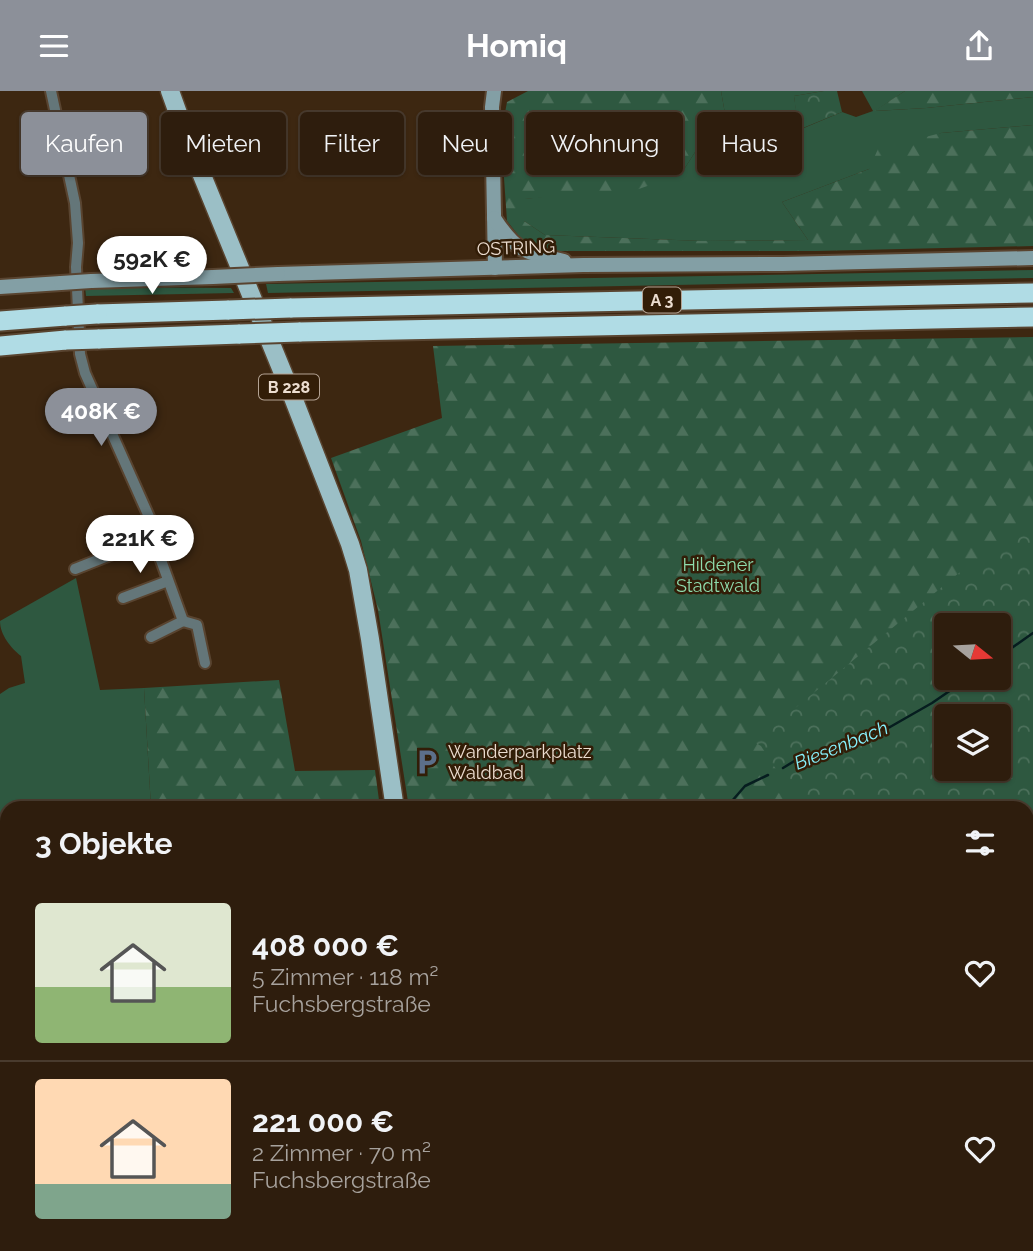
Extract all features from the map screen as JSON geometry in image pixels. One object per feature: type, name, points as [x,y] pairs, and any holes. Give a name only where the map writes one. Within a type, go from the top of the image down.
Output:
[{"type":"highway","name":"A 3","points":[[0,321],[97,314],[290,308],[1033,293]]},
{"type":"highway","name":"A 3","points":[[0,346],[98,339],[299,332],[1033,317]]},
{"type":"main road","name":"B 228","points":[[170,91],[350,544],[358,570],[370,639],[394,801]]},
{"type":"main road","points":[[494,91],[495,268]]},
{"type":"main road","points":[[494,218],[509,241],[523,250],[535,256],[583,265]]},
{"type":"main road","name":"OSTRING","points":[[0,287],[91,281],[583,265],[797,264],[1033,258]]},
{"type":"street","points":[[51,91],[75,202],[80,354],[85,373],[154,528],[153,538],[183,621]]},
{"type":"street","points":[[75,569],[153,538]]},
{"type":"street","points":[[123,598],[169,581]]},
{"type":"street","points":[[151,637],[183,621],[197,625],[205,663]]},
{"type":"green space","points":[[528,91],[721,91],[725,112],[697,112],[697,149],[683,171],[683,112],[526,112],[526,175],[678,175],[636,190],[525,199],[524,221],[545,235],[702,241],[808,240],[782,202],[869,169],[878,149],[941,133],[1033,125],[1033,246],[816,251],[545,251],[522,240],[507,221],[504,175],[512,175],[512,112],[505,112],[507,102]]},
{"type":"green space","points":[[721,91],[824,91],[794,96],[796,112],[725,112]]},
{"type":"green space","points":[[837,91],[842,112],[802,128],[802,112],[796,112],[794,96]]},
{"type":"green space","points":[[862,91],[905,91],[875,111],[1033,97],[1033,125],[941,133],[869,169],[782,202],[808,240],[702,241],[545,235],[524,221],[524,199],[683,175],[697,149],[697,175],[802,175],[802,129],[842,112],[856,117],[873,111]]},
{"type":"green space","points":[[905,91],[1033,91],[1033,97],[874,111]]},
{"type":"green space","points":[[1033,270],[1033,278],[268,293],[266,284]]},
{"type":"green space","points":[[85,287],[231,288],[234,293],[86,296]]},
{"type":"green space","name":"Hildener Stadtwald","points":[[1033,337],[1033,801],[408,801],[378,610],[361,541],[331,458],[442,418],[433,346]]},
{"type":"green space","points":[[1033,512],[1033,801],[796,801],[761,746],[754,742]]},
{"type":"green space","points":[[76,578],[100,690],[144,688],[151,801],[0,801],[0,694],[25,683],[21,656],[7,641],[0,621]]},
{"type":"green space","points":[[279,680],[295,771],[375,770],[379,801],[151,801],[144,688]]},
{"type":"waterway","name":"Biesenbach","points":[[1012,648],[1033,633]]},
{"type":"waterway","name":"Biesenbach","points":[[783,768],[796,760],[890,727],[951,690]]},
{"type":"waterway","name":"Biesenbach","points":[[732,801],[745,786],[768,775]]},
{"type":"place","name":"Wanderparkplatz Waldbad","points":[[427,762]]}]
